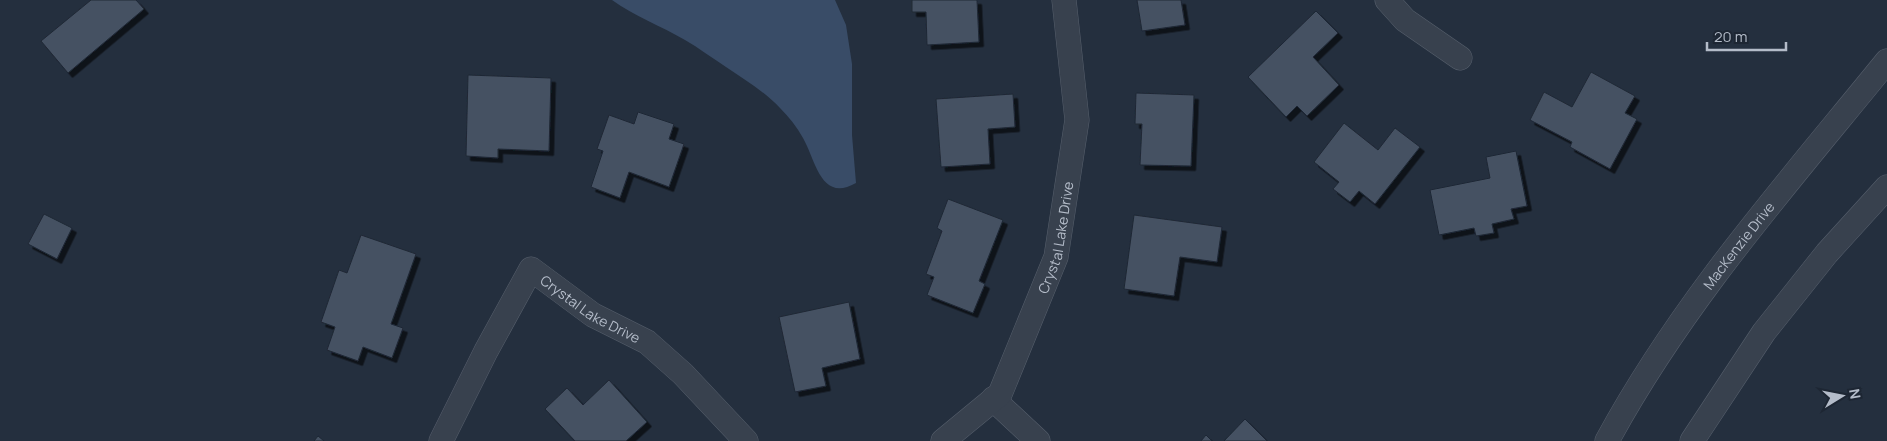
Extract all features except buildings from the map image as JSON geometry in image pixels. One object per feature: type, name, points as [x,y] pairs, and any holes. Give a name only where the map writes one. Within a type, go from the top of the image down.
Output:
[{"type":"street","name":"Crystal Lake Drive","points":[[943,441],[1000,394],[1056,257],[1077,120],[1064,0]]},
{"type":"street","points":[[1387,0],[1405,20],[1460,58]]},
{"type":"street","name":"MacKenzie Drive","points":[[1607,441],[1672,332],[1730,255],[1887,61]]},
{"type":"street","points":[[1692,441],[1764,332],[1827,253],[1887,187]]},
{"type":"street","name":"Crystal Lake Drive","points":[[441,441],[486,351],[531,269],[593,315],[647,342],[683,374],[746,441]]},
{"type":"street","points":[[993,399],[1038,441]]},
{"type":"water","points":[[612,0],[835,0],[846,25],[852,64],[852,135],[856,183],[844,188],[835,188],[827,184],[816,168],[808,147],[798,130],[787,115],[767,96],[690,43]]}]
